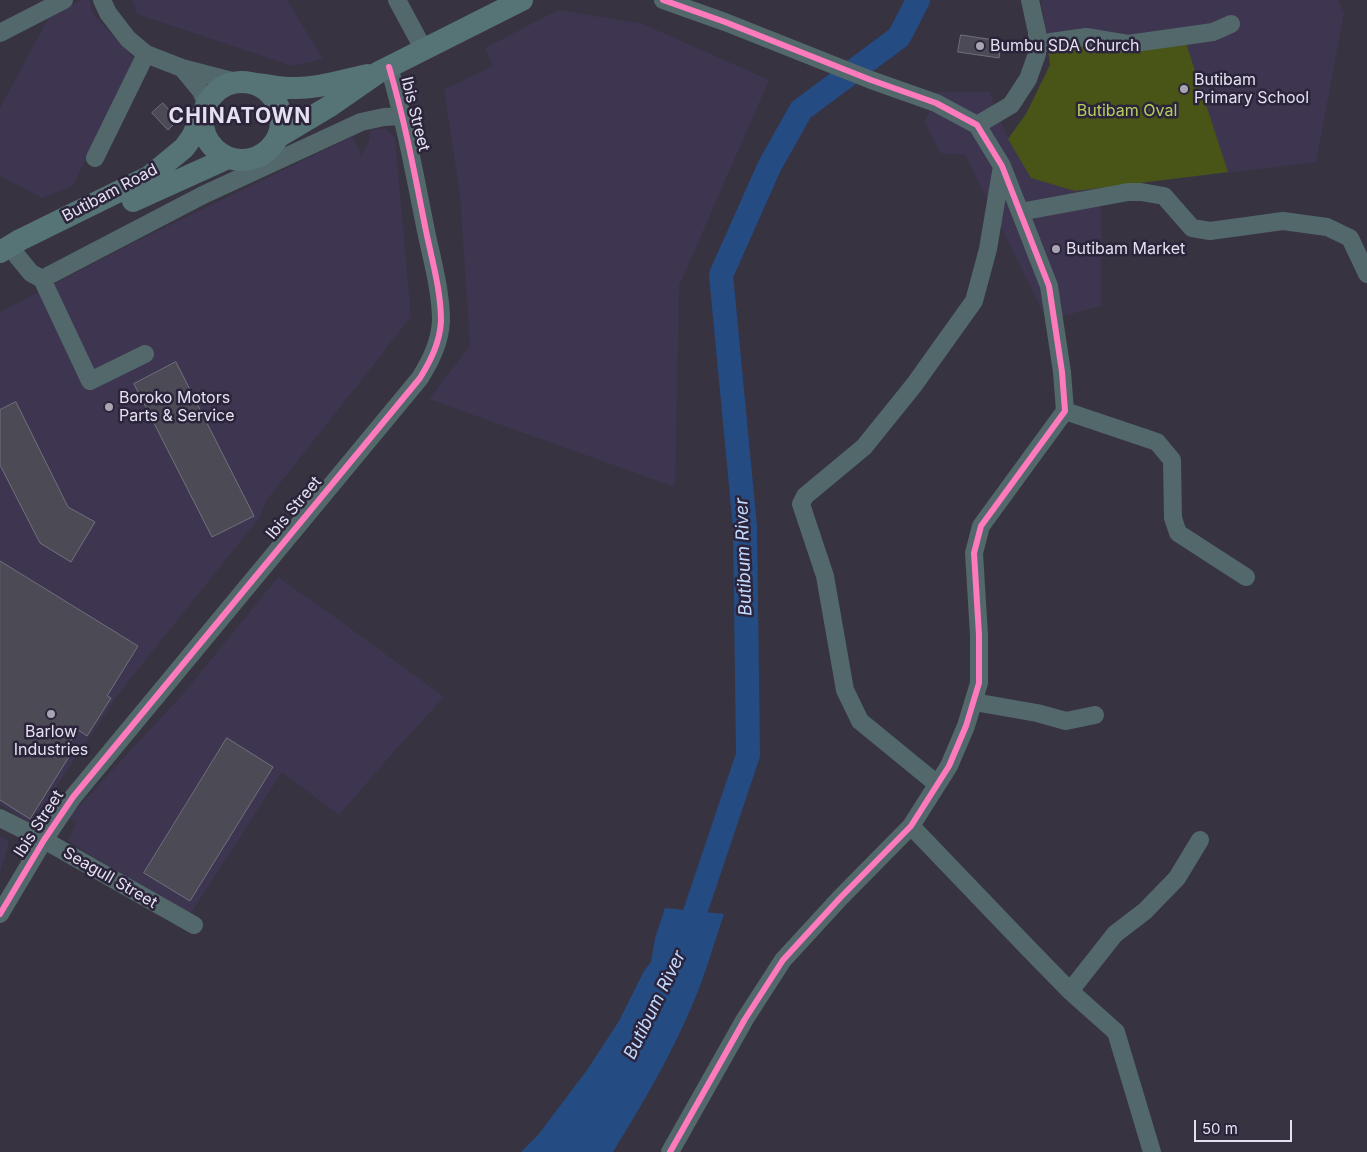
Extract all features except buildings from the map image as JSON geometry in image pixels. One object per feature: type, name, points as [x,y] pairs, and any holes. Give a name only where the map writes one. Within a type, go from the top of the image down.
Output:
[{"type":"main road","points":[[278,137],[330,106],[384,70],[522,0]]},
{"type":"main road","points":[[246,83],[269,92],[278,106],[282,121],[278,137],[269,151],[254,159],[239,161],[228,158],[214,150],[206,139],[202,128],[204,109],[214,93],[224,86],[246,83],[292,88],[321,86],[384,70]]},
{"type":"main road","name":"Butibam Road","points":[[6,257],[20,240],[150,176],[184,148],[192,137],[204,109]]},
{"type":"main road","name":"Butibam Road","points":[[6,257],[228,158]]},
{"type":"street","points":[[0,33],[64,0]]},
{"type":"street","points":[[102,0],[108,13],[128,39],[146,54],[182,68],[246,83]]},
{"type":"street","points":[[397,0],[424,50]]},
{"type":"street","points":[[663,0],[936,103],[977,125],[1002,166],[1049,286],[1062,372],[1065,411],[981,526],[974,553],[979,684],[966,726],[949,766],[911,826],[840,898],[783,960],[745,1019],[670,1152]]},
{"type":"street","points":[[977,125],[1011,105],[1028,79],[1037,54],[1037,32],[1030,0]]},
{"type":"street","points":[[1037,44],[1086,37],[1128,44],[1213,32],[1231,24]]},
{"type":"street","points":[[95,158],[146,54]]},
{"type":"street","points":[[182,68],[201,92],[204,109]]},
{"type":"street","name":"Ibis Street","points":[[0,914],[44,840],[73,797],[420,378],[430,361],[438,341],[441,323],[440,306],[403,116],[384,70]]},
{"type":"street","points":[[42,279],[229,183],[361,122],[384,117],[403,116]]},
{"type":"street","points":[[937,784],[860,721],[845,690],[825,576],[801,504],[805,496],[864,447],[914,385],[974,301],[988,249],[1002,166]]},
{"type":"street","points":[[1020,212],[1128,192],[1164,196],[1192,228],[1210,231],[1283,222],[1327,227],[1350,238],[1367,274]]},
{"type":"street","points":[[6,257],[42,279],[90,381],[145,354]]},
{"type":"street","points":[[1065,411],[1157,442],[1172,460],[1173,518],[1178,533],[1246,577]]},
{"type":"street","points":[[974,702],[1037,713],[1066,722],[1095,715]]},
{"type":"street","name":"Seagull Street","points":[[0,818],[44,840],[194,925]]},
{"type":"street","points":[[911,826],[1070,991],[1116,1032],[1152,1152]]},
{"type":"street","points":[[1070,991],[1115,934],[1145,911],[1177,878],[1200,840]]},
{"type":"shaded area","points":[[81,0],[90,0],[92,13],[134,58],[73,186],[42,198],[0,176],[0,108],[49,17]]},
{"type":"shaded area","points":[[132,0],[287,0],[323,59],[292,66],[137,14]]},
{"type":"shaded area","name":"Butibam Primary School","points":[[1041,0],[1338,0],[1344,13],[1316,162],[1101,188],[1101,306],[1047,320],[965,155],[940,153],[925,122],[937,92],[989,92],[1008,138],[1026,114],[1050,65]]},
{"type":"shaded area","points":[[558,10],[643,24],[769,80],[679,286],[675,487],[429,399],[470,346],[460,194],[444,90],[493,66],[485,48]]},
{"type":"shaded area","points":[[385,128],[395,138],[411,317],[266,501],[260,517],[120,692],[31,824],[0,804],[0,312],[133,243],[353,136],[361,156],[369,141],[371,130]]},
{"type":"shaded area","points":[[278,577],[444,697],[339,815],[282,772],[189,916],[68,841],[76,822],[68,818],[183,694]]},
{"type":"shaded area","points":[[0,836],[9,842],[0,873]]},
{"type":"green space","name":"Butibam Oval","points":[[1181,28],[1228,172],[1075,191],[1031,178],[1008,139],[1026,114],[1050,65],[1048,48]]},
{"type":"water","points":[[665,908],[724,914],[694,1001],[667,1059],[635,1115],[613,1152],[521,1152],[538,1135],[587,1070],[619,1021],[644,971],[651,962],[655,938]]},
{"type":"waterway","name":"Butibum River","points":[[685,942],[748,755],[745,527],[721,275],[770,165],[801,110],[899,37],[918,0]]},
{"type":"cycle path","points":[[663,0],[936,103],[977,125],[1002,166],[1049,286],[1062,372],[1065,411],[981,526],[974,553],[979,635],[979,683],[966,726],[949,766],[911,826],[840,898],[783,960],[745,1019],[670,1152]]},
{"type":"cycle path","points":[[0,914],[44,840],[73,797],[420,378],[431,358],[437,344],[440,329],[440,298],[400,108],[389,67]]},
{"type":"place","name":"Bumbu SDA Church","points":[[980,46]]},
{"type":"place","name":"Butibam Primary School","points":[[1184,89]]},
{"type":"place","name":"Butibam Market","points":[[1056,249]]},
{"type":"place","name":"Boroko Motors Parts & Service","points":[[109,407]]},
{"type":"place","name":"Barlow Industries","points":[[51,714]]},
{"type":"district","name":"CHINATOWN","points":[[240,117]]}]
